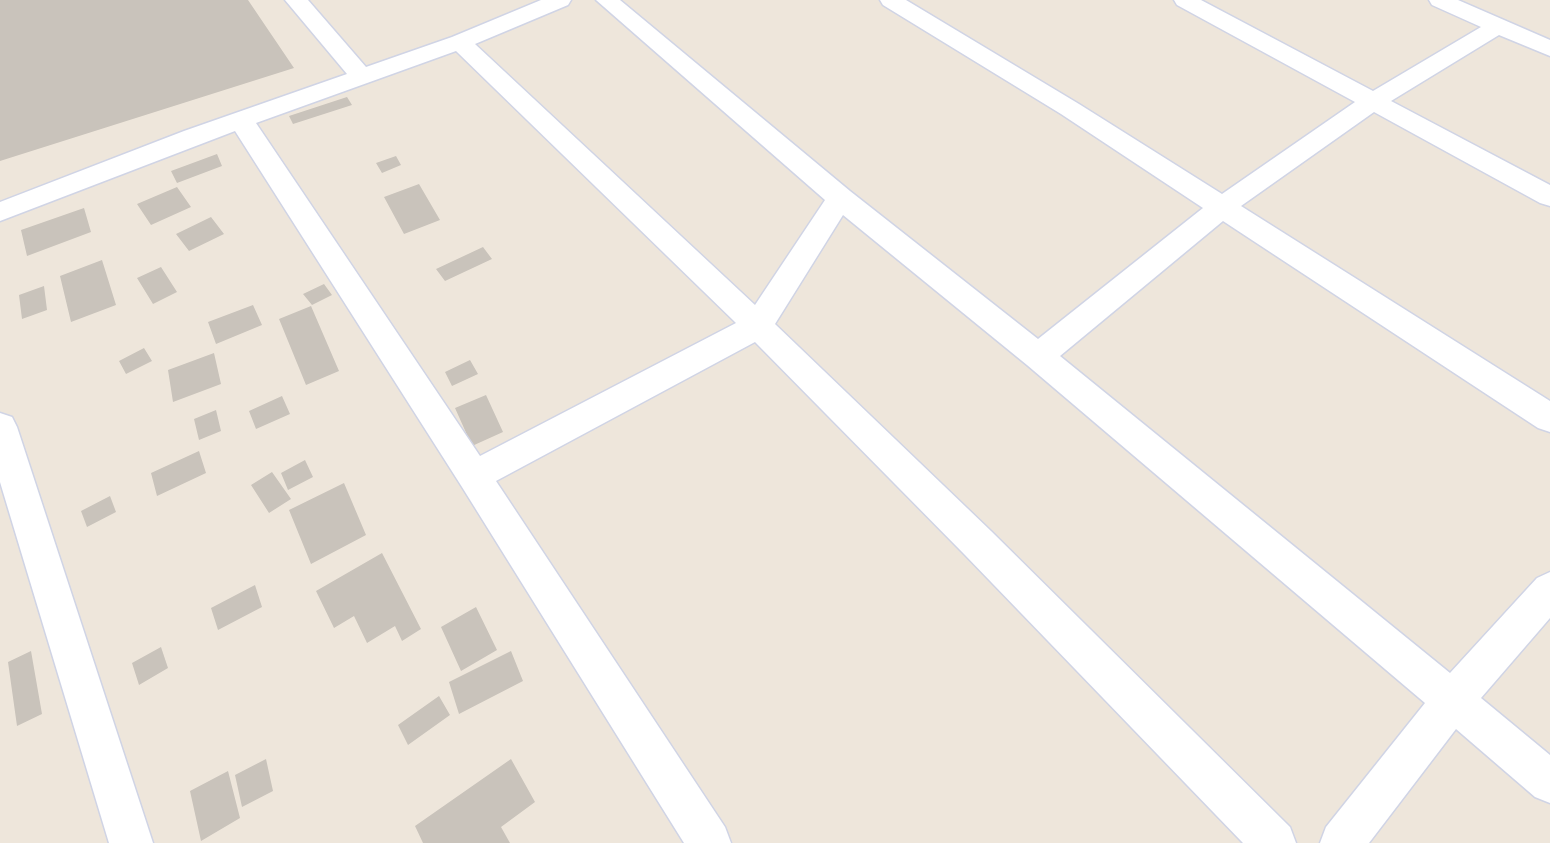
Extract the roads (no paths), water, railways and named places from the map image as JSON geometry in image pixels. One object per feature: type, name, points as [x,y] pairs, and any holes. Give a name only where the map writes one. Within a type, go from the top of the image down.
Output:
[{"type":"street","points":[[296,0],[363,78]]},
{"type":"street","points":[[0,212],[241,120],[460,42],[558,0]]},
{"type":"street","points":[[607,0],[840,198],[1038,356],[1550,782]]},
{"type":"street","points":[[891,0],[1223,206],[1550,418]]},
{"type":"street","points":[[1185,0],[1550,197]]},
{"type":"street","points":[[1440,0],[1498,26],[1545,40]]},
{"type":"street","points":[[1038,356],[1223,206],[1372,102],[1498,26]]},
{"type":"street","points":[[460,42],[758,326],[978,543],[1274,843]]},
{"type":"street","points":[[241,120],[474,476],[709,843]]},
{"type":"street","points":[[474,476],[758,326],[840,198]]},
{"type":"street","points":[[0,427],[131,843]]},
{"type":"street","points":[[1342,843],[1452,701],[1550,590]]}]
